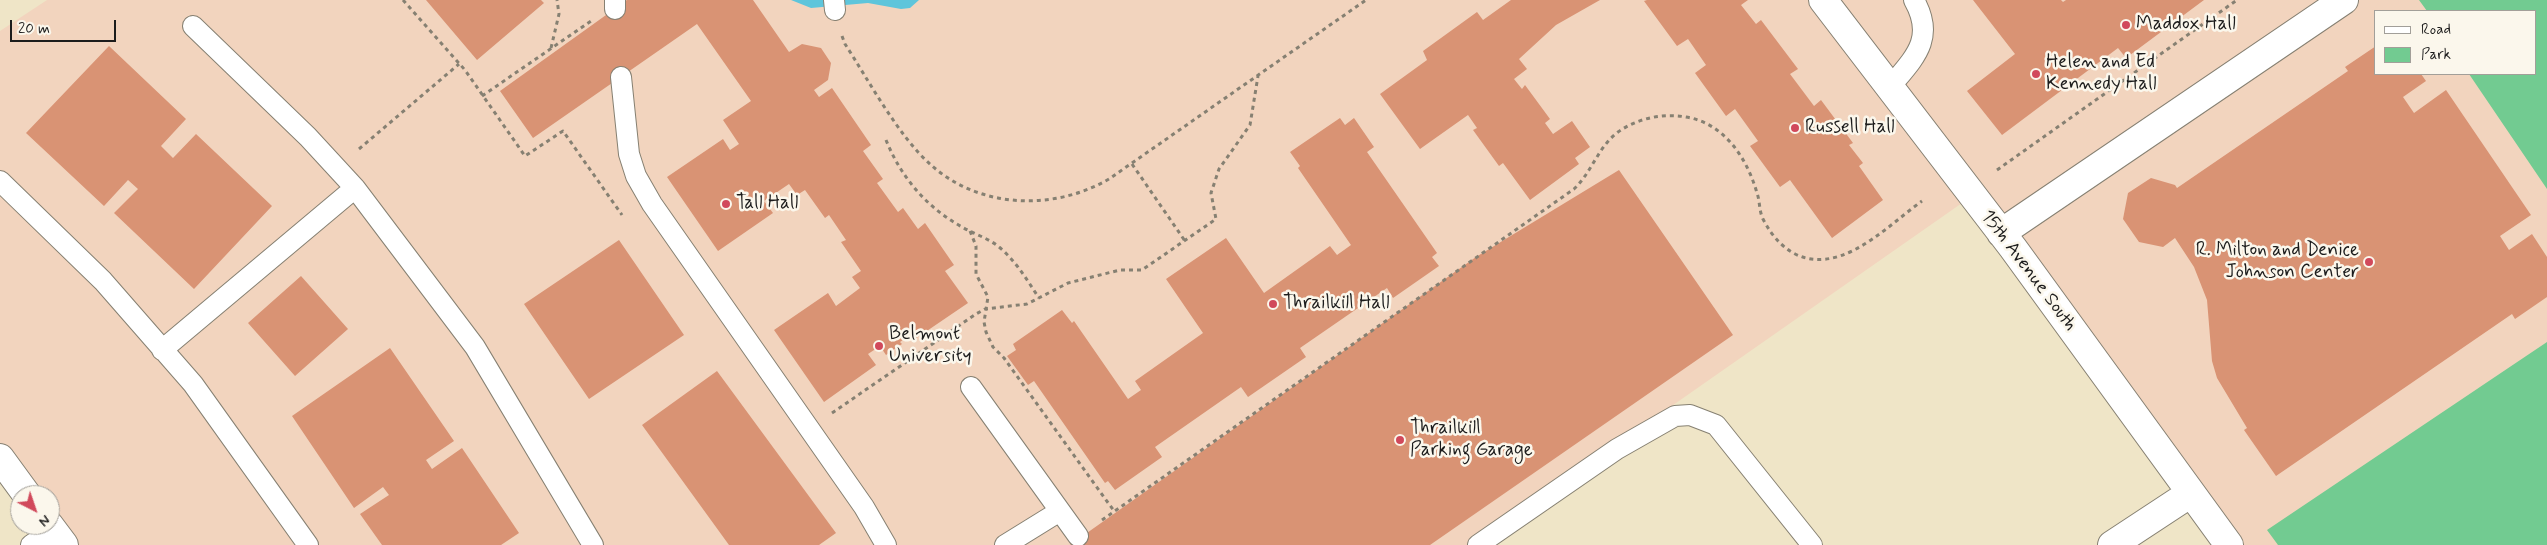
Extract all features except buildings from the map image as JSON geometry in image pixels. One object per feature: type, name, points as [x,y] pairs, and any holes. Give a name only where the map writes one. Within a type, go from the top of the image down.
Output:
[{"type":"street","name":"15th Avenue South","points":[[1823,0],[2002,234],[2229,545]]},
{"type":"street","points":[[2002,234],[2344,0]]},
{"type":"street","points":[[0,458],[20,485]]},
{"type":"street","points":[[2112,545],[2191,493]]},
{"type":"lane","points":[[1890,88],[1919,52],[1923,39],[1924,23],[1914,0]]},
{"type":"lane","points":[[193,26],[308,137],[355,188],[475,347],[593,545]]},
{"type":"lane","points":[[621,77],[629,154],[636,176],[652,204],[864,507],[886,545]]},
{"type":"lane","points":[[0,181],[103,282],[193,384],[308,545]]},
{"type":"lane","points":[[162,350],[355,188]]},
{"type":"lane","points":[[971,387],[1078,536]]},
{"type":"lane","points":[[1478,545],[1617,449],[1674,416],[1690,415],[1716,425],[1812,545]]},
{"type":"lane","points":[[1005,545],[1060,511]]},
{"type":"path","points":[[403,0],[459,64],[525,156],[563,131],[623,216]]},
{"type":"path","points":[[551,49],[559,14],[557,0]]},
{"type":"path","points":[[835,5],[845,44],[899,126],[931,165],[951,180],[995,198],[1043,202],[1089,190],[1132,164],[1366,0]]},
{"type":"path","points":[[1997,170],[2237,0]]},
{"type":"path","points":[[482,96],[615,4]]},
{"type":"path","points":[[337,168],[459,64]]},
{"type":"path","points":[[809,429],[976,314],[985,310],[1019,307],[1068,283],[1120,270],[1142,270],[1216,220],[1212,193],[1215,181],[1229,152],[1250,125],[1258,76]]},
{"type":"path","points":[[1078,536],[1574,189],[1584,180],[1598,155],[1617,133],[1646,119],[1673,114],[1692,118],[1719,130],[1731,143],[1750,171],[1763,218],[1781,243],[1791,253],[1802,257],[1814,260],[1829,259],[1857,249],[1922,201]]},
{"type":"path","points":[[886,140],[917,193],[948,218],[993,243],[1012,260],[1039,298]]},
{"type":"path","points":[[1132,164],[1185,241]]},
{"type":"path","points":[[970,231],[976,246],[976,274],[988,297],[984,322],[993,347],[1004,358],[1114,511]]},
{"type":"shaded area","name":"Belmont University","points":[[47,0],[2547,0],[2547,545],[2229,545],[1972,196],[1473,545],[64,545],[57,535],[60,535],[60,485],[20,485],[0,458],[0,31]]},
{"type":"green space","points":[[2419,0],[2547,0],[2547,189],[2470,75],[2537,75],[2537,10],[2426,10]]},
{"type":"green space","points":[[2547,342],[2547,545],[2278,545],[2267,530]]},
{"type":"water","points":[[791,0],[919,0],[910,8],[901,9],[868,3],[811,8]]},
{"type":"place","name":"Maddox Hall","points":[[2126,25]]},
{"type":"place","name":"Helen and Ed Kennedy Hall","points":[[2036,74]]},
{"type":"place","name":"Russell Hall","points":[[1795,128]]},
{"type":"place","name":"Tall Hall","points":[[726,204]]},
{"type":"place","name":"R. Milton and Denice Johnson Center","points":[[2369,262]]},
{"type":"place","name":"Thrailkill Hall","points":[[1273,304]]},
{"type":"place","name":"Belmont University","points":[[879,346]]},
{"type":"place","name":"Thrailkill Parking Garage","points":[[1400,440]]}]
